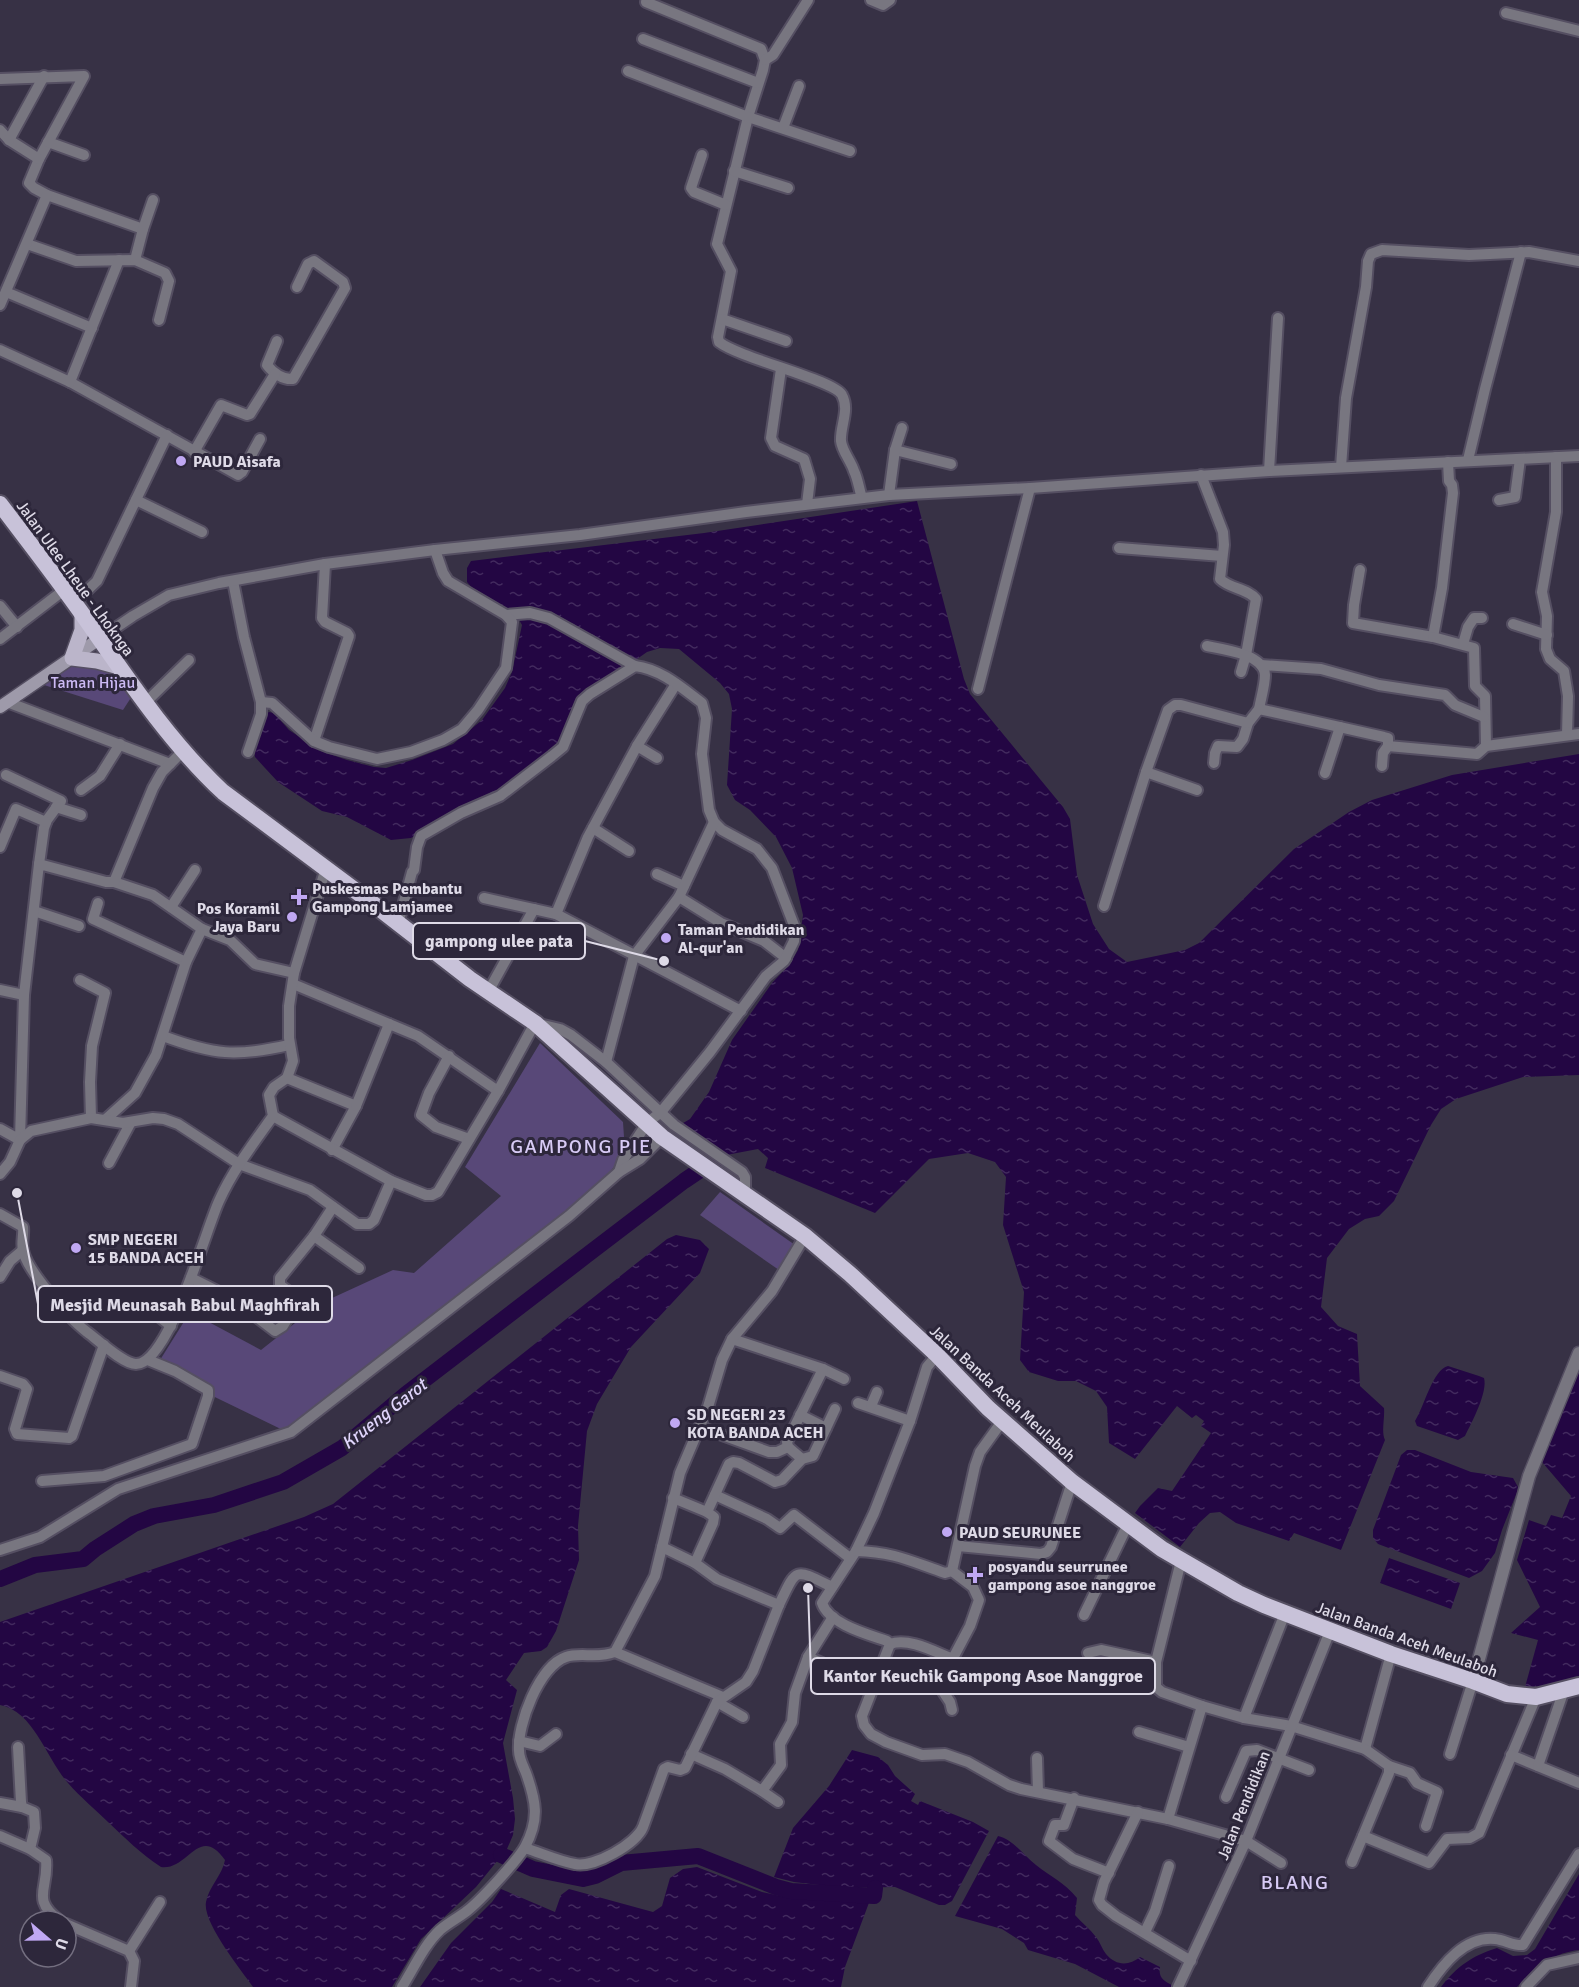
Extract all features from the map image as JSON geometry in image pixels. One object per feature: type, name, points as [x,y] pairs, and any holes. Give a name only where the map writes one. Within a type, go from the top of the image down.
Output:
[{"type":"highway","name":"Jalan Ulee Lheue - Lhoknga","points":[[0,504],[183,751],[223,792],[488,992],[535,1023],[647,1123],[667,1134]]},
{"type":"highway","name":"Jalan Banda Aceh Meulaboh","points":[[667,1134],[728,1173],[745,1195],[805,1236],[850,1274],[937,1355],[988,1408],[1072,1482],[1180,1561],[1238,1593],[1285,1613],[1391,1654],[1507,1694],[1536,1697],[1571,1688]]},
{"type":"main road","points":[[72,658],[82,630],[74,602]]},
{"type":"main road","points":[[4,704],[99,639]]},
{"type":"main road","points":[[72,658],[119,667]]},
{"type":"street","points":[[765,60],[773,55],[808,0]]},
{"type":"street","points":[[871,0],[883,5],[890,0]]},
{"type":"street","points":[[646,2],[761,49],[765,60],[748,117],[717,244],[732,271],[718,338],[722,344],[754,360],[826,384],[842,395],[845,407],[842,444],[854,471],[862,498]]},
{"type":"street","points":[[1506,14],[1579,31]]},
{"type":"street","points":[[643,39],[758,83]]},
{"type":"street","points":[[628,71],[748,117],[850,151]]},
{"type":"street","points":[[9,140],[44,76]]},
{"type":"street","points":[[0,79],[84,76],[39,159],[29,183],[46,195],[143,229]]},
{"type":"street","points":[[783,128],[799,86]]},
{"type":"street","points":[[0,130],[9,140],[39,159]]},
{"type":"street","points":[[48,142],[84,155]]},
{"type":"street","points":[[702,155],[691,188],[694,192],[726,205]]},
{"type":"street","points":[[734,171],[788,188]]},
{"type":"street","points":[[0,305],[46,195]]},
{"type":"street","points":[[135,260],[153,200]]},
{"type":"street","points":[[27,244],[76,261],[135,260],[168,276],[169,281],[159,320]]},
{"type":"street","points":[[1341,467],[1346,398],[1371,254],[1376,250],[1469,255],[1521,252],[1579,261]]},
{"type":"street","points":[[1468,460],[1521,252]]},
{"type":"street","points":[[70,382],[119,260]]},
{"type":"street","points":[[277,341],[266,364],[275,374],[288,380],[293,379],[297,376],[345,288],[343,282],[314,261],[308,264],[297,287]]},
{"type":"street","points":[[6,292],[92,328]]},
{"type":"street","points":[[1269,471],[1278,318]]},
{"type":"street","points":[[722,320],[786,341]]},
{"type":"street","points":[[0,350],[70,382],[168,435],[194,452],[240,475],[260,439]]},
{"type":"street","points":[[781,369],[771,438],[775,446],[804,459],[810,479],[807,504]]},
{"type":"street","points":[[194,452],[221,405],[249,415],[275,374]]},
{"type":"street","points":[[889,495],[895,450],[902,428]]},
{"type":"street","points":[[0,639],[16,627],[74,602],[97,581],[168,435]]},
{"type":"street","points":[[895,450],[951,464]]},
{"type":"street","points":[[99,639],[133,616],[169,596],[233,580],[325,564],[580,535],[807,504],[889,495],[1030,488],[1201,475],[1579,456]]},
{"type":"street","points":[[1556,457],[1556,512],[1542,592],[1547,616],[1546,649],[1550,659],[1564,671],[1568,696],[1567,735]]},
{"type":"street","points":[[1499,500],[1515,497],[1520,459]]},
{"type":"street","points":[[1433,637],[1442,588],[1453,493],[1449,481],[1448,462]]},
{"type":"street","points":[[1201,475],[1223,532],[1220,579],[1224,584],[1252,594],[1256,599],[1241,672]]},
{"type":"street","points":[[978,689],[1030,488]]},
{"type":"street","points":[[136,500],[202,531]]},
{"type":"street","points":[[1119,548],[1222,556]]},
{"type":"street","points":[[261,702],[272,703],[314,741],[376,759],[411,752],[443,740],[462,729],[478,710],[506,668],[512,625],[507,616],[448,581],[435,550]]},
{"type":"street","points":[[314,741],[348,636],[347,633],[321,618],[325,564]]},
{"type":"street","points":[[1360,570],[1353,623],[1433,637],[1473,647],[1476,651],[1475,686],[1485,696],[1486,746]]},
{"type":"street","points":[[233,580],[246,647],[261,702],[261,714],[248,752]]},
{"type":"street","points":[[0,606],[16,627]]},
{"type":"street","points":[[507,616],[530,613],[549,618],[634,666],[650,669],[676,684],[703,705],[706,718],[702,754],[709,810],[714,822],[722,830],[757,849],[772,868],[795,928],[794,941],[786,958],[766,976],[661,1112],[647,1123],[623,1160],[619,1172]]},
{"type":"street","points":[[1463,644],[1468,627],[1474,618],[1482,618]]},
{"type":"street","points":[[1513,624],[1547,634]]},
{"type":"street","points":[[1207,646],[1246,655],[1261,665],[1265,673],[1259,709],[1248,723],[1243,739],[1237,747],[1218,747],[1214,763]]},
{"type":"street","points":[[146,702],[189,660]]},
{"type":"street","points":[[1261,665],[1321,669],[1379,685],[1445,695],[1455,705],[1484,717]]},
{"type":"street","points":[[398,924],[414,870],[421,836],[462,813],[500,796],[552,756],[563,747],[582,701],[634,666]]},
{"type":"street","points":[[556,914],[593,828],[637,747],[676,684]]},
{"type":"street","points":[[4,704],[120,744],[170,764]]},
{"type":"street","points":[[1104,906],[1168,710],[1181,705],[1248,723]]},
{"type":"street","points":[[1259,709],[1388,738],[1382,766]]},
{"type":"street","points":[[1325,773],[1340,727]]},
{"type":"street","points":[[1388,746],[1472,755],[1481,752],[1486,746],[1579,734]]},
{"type":"street","points":[[81,790],[100,776],[120,744]]},
{"type":"street","points":[[637,747],[657,759]]},
{"type":"street","points":[[114,882],[153,788],[162,772],[183,751]]},
{"type":"street","points":[[1146,772],[1197,790]]},
{"type":"street","points":[[0,1174],[10,1162],[20,1140],[24,995],[39,864],[46,822],[61,801],[6,775]]},
{"type":"street","points":[[56,807],[81,815]]},
{"type":"street","points":[[0,847],[16,809],[46,822]]},
{"type":"street","points":[[606,1062],[633,956],[680,897],[714,822]]},
{"type":"street","points":[[593,828],[629,851]]},
{"type":"street","points":[[39,864],[106,882],[114,882],[153,895],[202,929],[237,944],[248,960],[255,964],[294,973]]},
{"type":"street","points":[[0,1214],[23,1227],[22,1250],[38,1280],[81,1327],[127,1361],[137,1364],[148,1360],[171,1326],[219,1201],[239,1164],[273,1116],[269,1095],[274,1087],[287,1078],[293,1061],[289,1046],[289,1006],[294,973],[326,868]]},
{"type":"street","points":[[171,907],[195,870]]},
{"type":"street","points":[[657,874],[684,886]]},
{"type":"street","points":[[680,897],[722,923],[764,941],[786,958]]},
{"type":"street","points":[[484,898],[556,914],[741,1011]]},
{"type":"street","points":[[98,903],[93,919],[186,962]]},
{"type":"street","points":[[488,992],[534,909]]},
{"type":"street","points":[[34,911],[79,926]]},
{"type":"street","points":[[106,1119],[135,1093],[156,1055],[186,962],[202,929]]},
{"type":"street","points":[[80,980],[105,993],[92,1046],[91,1118]]},
{"type":"street","points":[[293,984],[418,1036],[498,1091]]},
{"type":"street","points":[[0,990],[24,995]]},
{"type":"street","points":[[0,1550],[40,1537],[118,1490],[291,1432],[569,1216],[667,1134],[661,1112],[606,1062],[560,1029],[535,1023],[438,1192],[432,1195],[426,1195],[391,1181],[273,1116]]},
{"type":"street","points":[[332,1150],[356,1106],[388,1024]]},
{"type":"street","points":[[163,1036],[202,1050],[219,1053],[256,1052],[289,1046]]},
{"type":"street","points":[[449,1056],[429,1093],[421,1115],[436,1127],[469,1139]]},
{"type":"street","points":[[287,1078],[356,1106]]},
{"type":"street","points":[[20,1140],[31,1131],[91,1118],[123,1123],[153,1118],[164,1119],[178,1124],[239,1164],[310,1190],[357,1224],[369,1224],[379,1213],[391,1181]]},
{"type":"street","points":[[109,1163],[131,1122]]},
{"type":"street","points":[[0,1129],[20,1140]]},
{"type":"street","points":[[191,1278],[233,1299],[275,1331],[283,1326],[298,1301],[280,1285],[280,1278],[314,1236],[333,1207]]},
{"type":"street","points":[[314,1236],[359,1268]]},
{"type":"street","points":[[615,1653],[655,1576],[680,1473],[708,1407],[722,1360],[732,1340],[772,1291],[805,1236]]},
{"type":"street","points":[[0,1277],[10,1261],[22,1250]]},
{"type":"street","points":[[135,1297],[171,1326]]},
{"type":"street","points":[[732,1340],[844,1378]]},
{"type":"street","points":[[0,1376],[23,1384],[27,1389],[15,1429],[17,1434],[69,1438],[72,1436],[104,1345]]},
{"type":"street","points":[[1450,1754],[1473,1681],[1529,1476],[1579,1353]]},
{"type":"street","points":[[890,1644],[833,1617],[824,1610],[822,1603],[853,1554],[886,1485],[927,1367],[937,1355]]},
{"type":"street","points":[[42,1481],[104,1476],[192,1444],[208,1390],[175,1371],[148,1360]]},
{"type":"street","points":[[802,1460],[788,1446],[788,1437],[823,1369]]},
{"type":"street","points":[[870,1406],[877,1392]]},
{"type":"street","points":[[858,1403],[910,1420]]},
{"type":"street","points":[[707,1512],[729,1464],[733,1462],[745,1466],[776,1482],[782,1480],[802,1460],[813,1456],[835,1409]]},
{"type":"street","points":[[800,1415],[826,1428]]},
{"type":"street","points":[[952,1571],[975,1466],[980,1452],[1003,1420]]},
{"type":"street","points":[[700,1427],[769,1452],[777,1452],[788,1446]]},
{"type":"street","points":[[958,1546],[1041,1554],[1047,1552],[1051,1547],[1072,1482]]},
{"type":"street","points":[[715,1495],[767,1519],[780,1528],[794,1515],[853,1554],[883,1552],[945,1573],[952,1571]]},
{"type":"street","points":[[673,1498],[714,1517],[695,1563]]},
{"type":"street","points":[[1084,1615],[1128,1524]]},
{"type":"street","points":[[662,1547],[695,1563],[717,1579],[779,1605]]},
{"type":"street","points":[[1180,1561],[1156,1662],[1156,1687],[1162,1692],[1202,1707],[1244,1718],[1291,1726],[1365,1749],[1389,1766],[1410,1773],[1417,1783],[1437,1792],[1426,1826]]},
{"type":"street","points":[[952,1571],[974,1587],[979,1600],[970,1626],[942,1679],[942,1690],[952,1710]]},
{"type":"street","points":[[522,1851],[576,1865],[587,1864],[619,1850],[640,1834],[664,1769],[668,1767],[680,1770],[685,1767],[720,1699],[746,1682],[792,1577],[799,1573],[805,1574],[832,1587]]},
{"type":"street","points":[[1244,1718],[1285,1613]]},
{"type":"street","points":[[762,1791],[781,1765],[780,1744],[792,1722],[795,1693],[808,1657],[833,1617]]},
{"type":"street","name":"Jalan Pendidikan","points":[[1178,1987],[1246,1841],[1330,1631]]},
{"type":"street","points":[[890,1644],[893,1642],[908,1643],[953,1659]]},
{"type":"street","points":[[890,1644],[862,1716],[864,1725],[872,1734],[886,1742],[922,1755],[945,1754],[968,1762],[1009,1785],[1137,1812],[1246,1841],[1281,1863]]},
{"type":"street","points":[[1088,1653],[1101,1650],[1156,1662]]},
{"type":"street","points":[[402,1987],[441,1929],[468,1911],[522,1851],[534,1825],[536,1811],[534,1797],[519,1753],[522,1721],[545,1672],[553,1663],[567,1656],[599,1657],[615,1653],[720,1699],[743,1717]]},
{"type":"street","points":[[1365,1749],[1391,1654]]},
{"type":"street","points":[[808,1657],[874,1686]]},
{"type":"street","points":[[1538,1766],[1571,1688]]},
{"type":"street","points":[[1363,1836],[1429,1863],[1447,1839],[1470,1838],[1479,1833],[1536,1697]]},
{"type":"street","points":[[1168,1820],[1202,1707]]},
{"type":"street","points":[[1139,1732],[1189,1747]]},
{"type":"street","points":[[519,1741],[540,1746],[556,1734]]},
{"type":"street","points":[[18,1747],[22,1807]]},
{"type":"street","points":[[1226,1797],[1246,1751],[1257,1750],[1309,1770]]},
{"type":"street","points":[[691,1754],[725,1769],[778,1802]]},
{"type":"street","points":[[1511,1755],[1579,1783]]},
{"type":"street","points":[[1037,1758],[1038,1792]]},
{"type":"street","points":[[1352,1862],[1389,1773],[1389,1766]]},
{"type":"street","points":[[1074,1798],[1065,1825],[1055,1825],[1049,1840],[1073,1859],[1109,1873]]},
{"type":"street","points":[[0,1803],[34,1812],[36,1819],[30,1849]]},
{"type":"street","points":[[1137,1812],[1101,1889],[1099,1900],[1116,1916],[1191,1961]]},
{"type":"street","points":[[0,1836],[30,1849],[46,1860],[42,1895],[47,1909]]},
{"type":"street","points":[[1428,1987],[1447,1961],[1458,1951],[1470,1945],[1492,1939],[1523,1945],[1579,1854]]},
{"type":"street","points":[[1145,1932],[1158,1903],[1169,1866]]},
{"type":"street","points":[[129,1951],[160,1902]]},
{"type":"street","points":[[78,1929],[129,1951],[134,1961],[131,1987]]},
{"type":"street","points":[[1526,1987],[1547,1965],[1579,1958]]},
{"type":"green space","name":"Taman Hijau","points":[[77,663],[106,666],[131,687],[134,693],[123,710],[44,685]]},
{"type":"green space","points":[[540,1043],[623,1122],[625,1152],[604,1180],[287,1432],[155,1368],[190,1312],[261,1350],[319,1304],[393,1270],[414,1273],[501,1196],[465,1167]]},
{"type":"green space","points":[[720,1192],[795,1245],[779,1270],[700,1215]]},
{"type":"water","points":[[917,501],[964,679],[970,694],[1063,807],[1070,819],[1077,875],[1093,924],[1109,949],[1127,962],[1185,950],[1199,943],[1294,849],[1349,812],[1372,800],[1452,775],[1579,754],[1579,1075],[1523,1077],[1456,1099],[1441,1109],[1394,1201],[1379,1216],[1365,1219],[1349,1229],[1327,1258],[1321,1307],[1338,1326],[1357,1334],[1360,1386],[1384,1408],[1385,1440],[1341,1550],[1294,1533],[1289,1541],[1236,1523],[1220,1512],[1210,1513],[1180,1547],[1135,1513],[1158,1488],[1172,1491],[1211,1433],[1201,1426],[1204,1421],[1196,1415],[1192,1418],[1177,1406],[1135,1459],[1109,1443],[1107,1407],[1096,1391],[1076,1381],[1058,1381],[1029,1372],[1020,1360],[1024,1292],[1003,1225],[1006,1177],[995,1162],[968,1153],[929,1159],[875,1213],[765,1168],[768,1158],[758,1149],[721,1156],[678,1126],[690,1119],[709,1092],[732,1040],[798,950],[803,915],[792,868],[776,837],[750,810],[735,800],[727,785],[732,709],[729,694],[720,683],[679,649],[660,648],[647,652],[590,692],[553,750],[492,798],[434,823],[411,838],[391,840],[347,817],[322,811],[278,782],[255,757],[254,748],[263,716],[269,712],[274,713],[289,730],[321,751],[347,760],[386,768],[453,744],[482,720],[505,688],[512,672],[522,625],[518,618],[480,597],[467,582],[467,568],[471,561],[704,533]]},
{"type":"water","points":[[676,1235],[700,1240],[709,1249],[700,1273],[631,1347],[597,1404],[587,1431],[578,1526],[579,1560],[556,1631],[547,1647],[541,1651],[524,1653],[506,1680],[517,1690],[503,1743],[515,1819],[513,1835],[507,1849],[476,1887],[421,1939],[392,1987],[253,1987],[223,1946],[206,1911],[208,1896],[225,1860],[216,1850],[208,1846],[200,1847],[179,1862],[161,1867],[133,1846],[73,1788],[60,1773],[31,1726],[12,1709],[0,1705],[0,1622],[304,1517],[333,1504],[667,1239]]},
{"type":"water","points":[[1448,1366],[1484,1378],[1485,1384],[1479,1407],[1465,1436],[1458,1440],[1417,1426],[1415,1421],[1433,1381]]},
{"type":"water","points":[[1579,1369],[1579,1680],[1562,1686],[1525,1687],[1538,1640],[1511,1633],[1540,1607],[1517,1560],[1529,1520],[1546,1526],[1551,1515],[1562,1518],[1571,1496],[1542,1462]]},
{"type":"water","points":[[1407,1450],[1415,1450],[1471,1472],[1513,1478],[1518,1487],[1517,1492],[1495,1553],[1482,1571],[1469,1578],[1378,1544],[1373,1538],[1373,1530],[1401,1455]]},
{"type":"water","points":[[1389,1558],[1460,1583],[1451,1609],[1380,1583]]},
{"type":"water","points":[[852,1750],[878,1757],[888,1765],[895,1776],[915,1794],[911,1801],[918,1805],[920,1801],[973,1822],[989,1831],[952,1901],[939,1905],[895,1887],[844,1888],[794,1882],[774,1877],[793,1828],[829,1786]]},
{"type":"water","points":[[998,1836],[1013,1844],[1072,1892],[1077,1898],[1075,1915],[1094,1934],[1110,1958],[1118,1963],[1127,1963],[1140,1957],[1160,1967],[1161,1976],[1172,1985],[1171,1987],[1119,1987],[1075,1964],[1028,1950],[1024,1943],[1002,1929],[955,1916]]},
{"type":"water","points":[[697,1867],[762,1892],[790,1898],[870,1900],[845,1967],[841,1987],[420,1987],[451,1943],[492,1902],[501,1889],[555,1912],[561,1895],[569,1889],[653,1912],[662,1906],[670,1878],[683,1869]]},
{"type":"water","points":[[1579,1874],[1579,1950],[1560,1954],[1545,1962],[1517,1987],[1441,1987],[1459,1968],[1488,1951],[1497,1948],[1513,1956],[1527,1955],[1535,1949]]},
{"type":"waterway","name":"Krueng Garot","points":[[0,1579],[35,1565],[83,1559],[134,1524],[154,1516],[214,1505],[283,1482],[342,1448],[406,1394],[684,1181],[721,1156]]},
{"type":"waterway","points":[[501,1855],[533,1869],[583,1879],[595,1876],[621,1863],[698,1856],[791,1891],[874,1896],[875,1888]]},
{"type":"place","name":"PAUD Aisafa","points":[[181,461]]},
{"type":"place","name":"Puskesmas Pembantu Gampong Lamjamee","points":[[299,897]]},
{"type":"place","name":"Pos Koramil Jaya Baru","points":[[292,917]]},
{"type":"place","name":"Taman Pendidikan Al-qur'an","points":[[666,938]]},
{"type":"place","name":"gampong ulee pata","points":[[664,961]]},
{"type":"place","name":"Mesjid Meunasah Babul Maghfirah","points":[[17,1193]]},
{"type":"place","name":"SMP NEGERI 15 BANDA ACEH","points":[[76,1248]]},
{"type":"place","name":"SD NEGERI 23 KOTA BANDA ACEH","points":[[675,1423]]},
{"type":"place","name":"PAUD SEURUNEE","points":[[947,1532]]},
{"type":"place","name":"posyandu seurrunee gampong asoe nanggroe","points":[[975,1575]]},
{"type":"place","name":"Kantor Keuchik Gampong Asoe Nanggroe","points":[[808,1588]]},
{"type":"district","name":"GAMPONG PIE","points":[[581,1146]]},
{"type":"district","name":"BLANG","points":[[1295,1882]]}]
